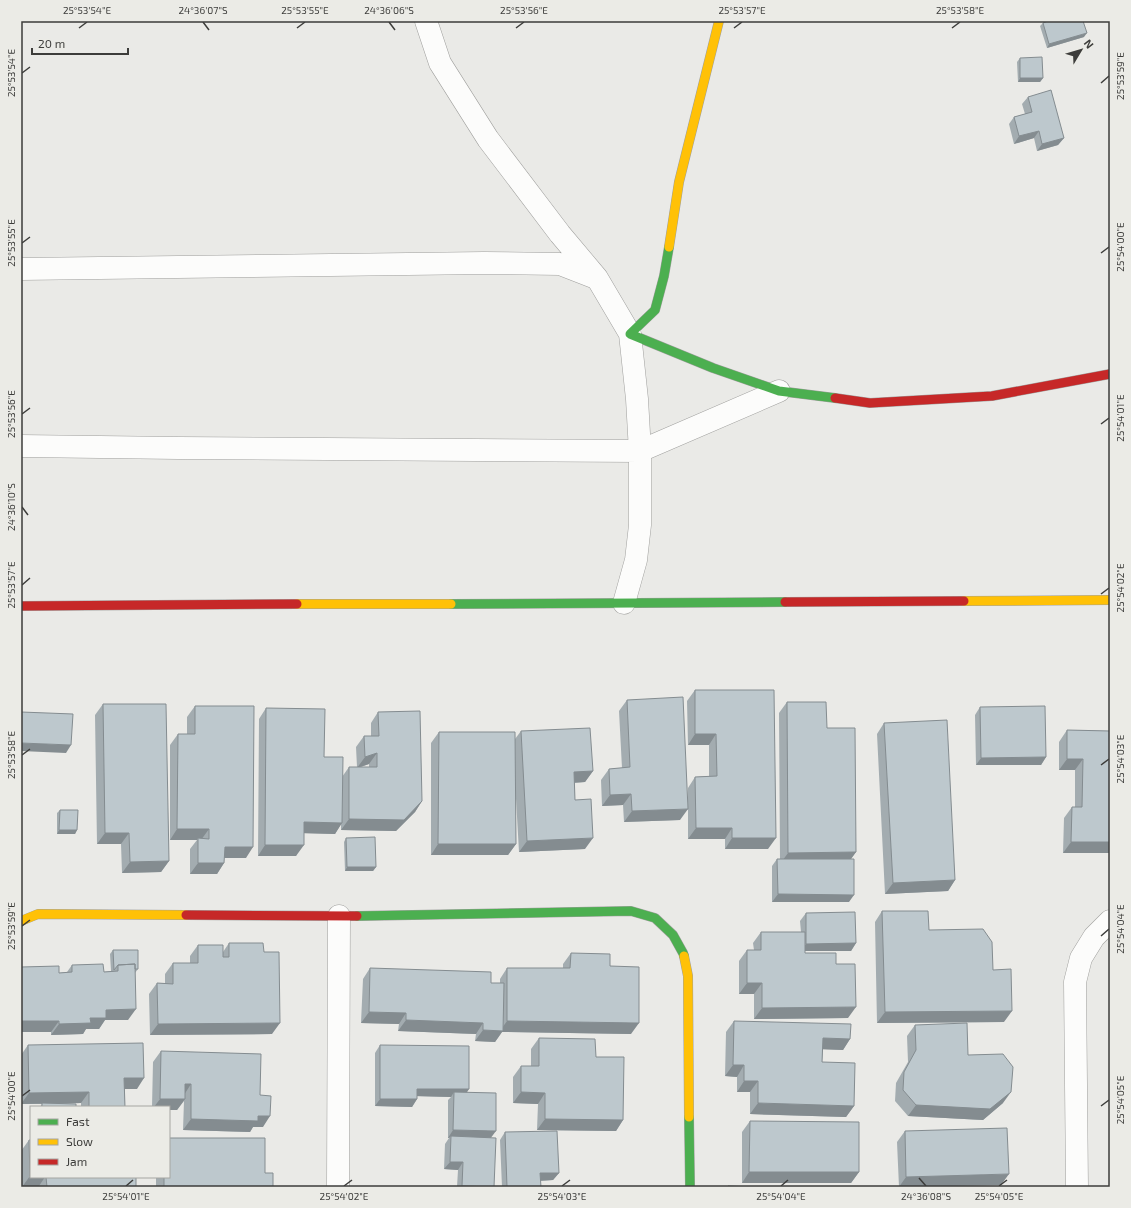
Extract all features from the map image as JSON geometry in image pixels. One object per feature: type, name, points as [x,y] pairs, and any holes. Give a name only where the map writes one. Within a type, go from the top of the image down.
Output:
[{"type":"street","points":[[426,21],[440,62],[488,139],[560,234],[597,278],[630,334],[637,399],[640,451],[640,525],[636,560],[624,603]]},
{"type":"street","points":[[630,334],[656,310],[664,276],[679,182],[719,21]]},
{"type":"street","points":[[21,269],[484,263],[560,264],[597,278]]},
{"type":"street","points":[[630,334],[714,368],[779,391],[870,403],[992,396],[1110,374]]},
{"type":"street","points":[[21,446],[640,451],[779,391]]},
{"type":"street","points":[[21,606],[1110,600]]},
{"type":"street","points":[[21,921],[38,914],[339,916],[631,911],[655,918],[673,935],[683,953],[688,976],[690,1187]]},
{"type":"street","points":[[338,1187],[339,916]]},
{"type":"street","points":[[1077,1187],[1075,982],[1081,958],[1094,937],[1110,921]]},
{"type":"building","points":[[1048,21],[1083,21],[1087,33],[1049,44],[1043,23]]},
{"type":"building","points":[[1042,57],[1043,78],[1020,78],[1020,58]]},
{"type":"building","points":[[1051,90],[1064,138],[1042,144],[1039,131],[1019,136],[1014,117],[1032,112],[1028,97]]},
{"type":"building","points":[[695,690],[774,690],[776,838],[732,838],[732,828],[696,828],[695,777],[717,776],[716,734],[695,734]]},
{"type":"building","points":[[683,697],[688,809],[632,811],[631,794],[610,795],[609,769],[630,767],[627,700]]},
{"type":"building","points":[[787,702],[826,702],[827,728],[855,728],[856,852],[788,853]]},
{"type":"building","points":[[103,704],[166,704],[169,861],[130,862],[129,833],[105,833]]},
{"type":"building","points":[[195,706],[254,706],[253,847],[225,847],[224,863],[198,863],[198,838],[209,839],[209,829],[177,829],[178,734],[195,734]]},
{"type":"building","points":[[1045,706],[1046,757],[981,758],[980,707]]},
{"type":"building","points":[[266,708],[325,709],[324,757],[343,757],[342,823],[304,822],[304,845],[265,845]]},
{"type":"building","points":[[420,711],[422,801],[404,820],[349,819],[349,767],[377,767],[377,753],[365,757],[364,736],[379,736],[378,712]]},
{"type":"building","points":[[21,712],[73,714],[71,745],[21,743]]},
{"type":"building","points":[[947,720],[955,880],[893,883],[884,723]]},
{"type":"building","points":[[590,728],[593,771],[574,772],[575,800],[591,799],[593,838],[527,841],[521,731]]},
{"type":"building","points":[[1067,730],[1110,731],[1110,842],[1071,842],[1072,807],[1082,807],[1083,759],[1067,759]]},
{"type":"building","points":[[439,732],[515,732],[516,844],[438,844]]},
{"type":"building","points":[[60,810],[78,810],[77,830],[59,830]]},
{"type":"building","points":[[375,837],[376,867],[347,867],[346,838]]},
{"type":"building","points":[[777,859],[854,859],[854,895],[778,894]]},
{"type":"building","points":[[882,911],[928,911],[929,930],[983,929],[992,942],[993,970],[1011,969],[1012,1011],[885,1012]]},
{"type":"building","points":[[855,912],[856,943],[806,944],[806,913]]},
{"type":"building","points":[[761,932],[805,932],[805,953],[836,953],[836,964],[855,964],[856,1007],[762,1008],[762,983],[747,983],[747,950],[761,950]]},
{"type":"building","points":[[229,943],[263,943],[264,952],[279,952],[280,1023],[158,1024],[157,983],[173,984],[173,963],[198,963],[198,945],[223,945],[223,957],[229,957]]},
{"type":"building","points":[[113,950],[138,950],[138,969],[135,969],[135,964],[118,965],[114,970]]},
{"type":"building","points":[[571,953],[610,954],[610,966],[639,967],[639,1023],[507,1021],[507,968],[570,968]]},
{"type":"building","points":[[103,964],[104,972],[118,971],[118,965],[135,964],[136,1009],[106,1010],[106,1018],[90,1018],[91,1023],[59,1024],[59,1021],[21,1021],[21,967],[59,966],[59,973],[72,972],[72,965]]},
{"type":"building","points":[[370,968],[491,972],[491,983],[504,983],[503,1031],[483,1030],[483,1023],[406,1020],[406,1013],[369,1012]]},
{"type":"building","points":[[734,1021],[851,1024],[850,1039],[823,1038],[822,1062],[855,1063],[854,1106],[758,1103],[758,1081],[744,1081],[744,1065],[733,1065]]},
{"type":"building","points":[[967,1023],[968,1055],[1003,1054],[1013,1067],[1011,1092],[990,1109],[916,1105],[903,1090],[904,1072],[916,1050],[915,1025]]},
{"type":"building","points":[[539,1038],[595,1039],[596,1057],[624,1057],[623,1120],[545,1119],[545,1093],[521,1092],[521,1066],[539,1066]]},
{"type":"building","points":[[143,1043],[144,1078],[124,1078],[125,1106],[89,1106],[89,1092],[29,1093],[28,1045]]},
{"type":"building","points":[[380,1045],[469,1046],[469,1089],[417,1089],[417,1099],[380,1099]]},
{"type":"building","points":[[161,1051],[261,1054],[260,1095],[271,1096],[270,1116],[258,1116],[258,1121],[191,1119],[191,1084],[185,1084],[185,1099],[160,1099]]},
{"type":"building","points":[[454,1092],[496,1093],[496,1131],[453,1130]]},
{"type":"building","points":[[42,1103],[76,1104],[76,1106],[42,1106]]},
{"type":"building","points":[[750,1121],[859,1122],[859,1172],[749,1172]]},
{"type":"building","points":[[1007,1128],[1009,1174],[906,1177],[905,1131]]},
{"type":"building","points":[[557,1131],[559,1173],[540,1173],[541,1187],[507,1187],[505,1132]]},
{"type":"building","points":[[451,1136],[496,1138],[494,1187],[462,1186],[463,1162],[450,1162]]},
{"type":"building","points":[[170,1138],[265,1138],[265,1173],[273,1173],[273,1187],[164,1187],[164,1178],[170,1178]]},
{"type":"building","points":[[29,1140],[30,1140],[30,1176]]},
{"type":"building","points":[[46,1178],[136,1178],[136,1187],[47,1187]]},
{"type":"building","points":[[728,1186],[750,1187],[727,1187]]},
{"type":"building","points":[[930,1186],[930,1187],[901,1187]]},
{"type":"traffic: fast","points":[[669,247],[664,276],[655,310],[630,334],[713,368],[779,391],[835,398]]},
{"type":"traffic: fast","points":[[451,604],[785,602]]},
{"type":"traffic: fast","points":[[357,916],[631,911],[655,918],[673,935],[684,956]]},
{"type":"traffic: fast","points":[[689,1117],[690,1187]]},
{"type":"traffic: slow","points":[[669,247],[679,182],[719,21]]},
{"type":"traffic: slow","points":[[964,601],[1110,600]]},
{"type":"traffic: slow","points":[[297,604],[451,604]]},
{"type":"traffic: slow","points":[[21,921],[38,914],[186,915]]},
{"type":"traffic: slow","points":[[684,956],[688,976],[689,1117]]},
{"type":"traffic: jam","points":[[835,398],[870,403],[992,396],[1110,374]]},
{"type":"traffic: jam","points":[[785,602],[964,601]]},
{"type":"traffic: jam","points":[[21,606],[297,604]]},
{"type":"traffic: jam","points":[[186,915],[357,916]]}]
